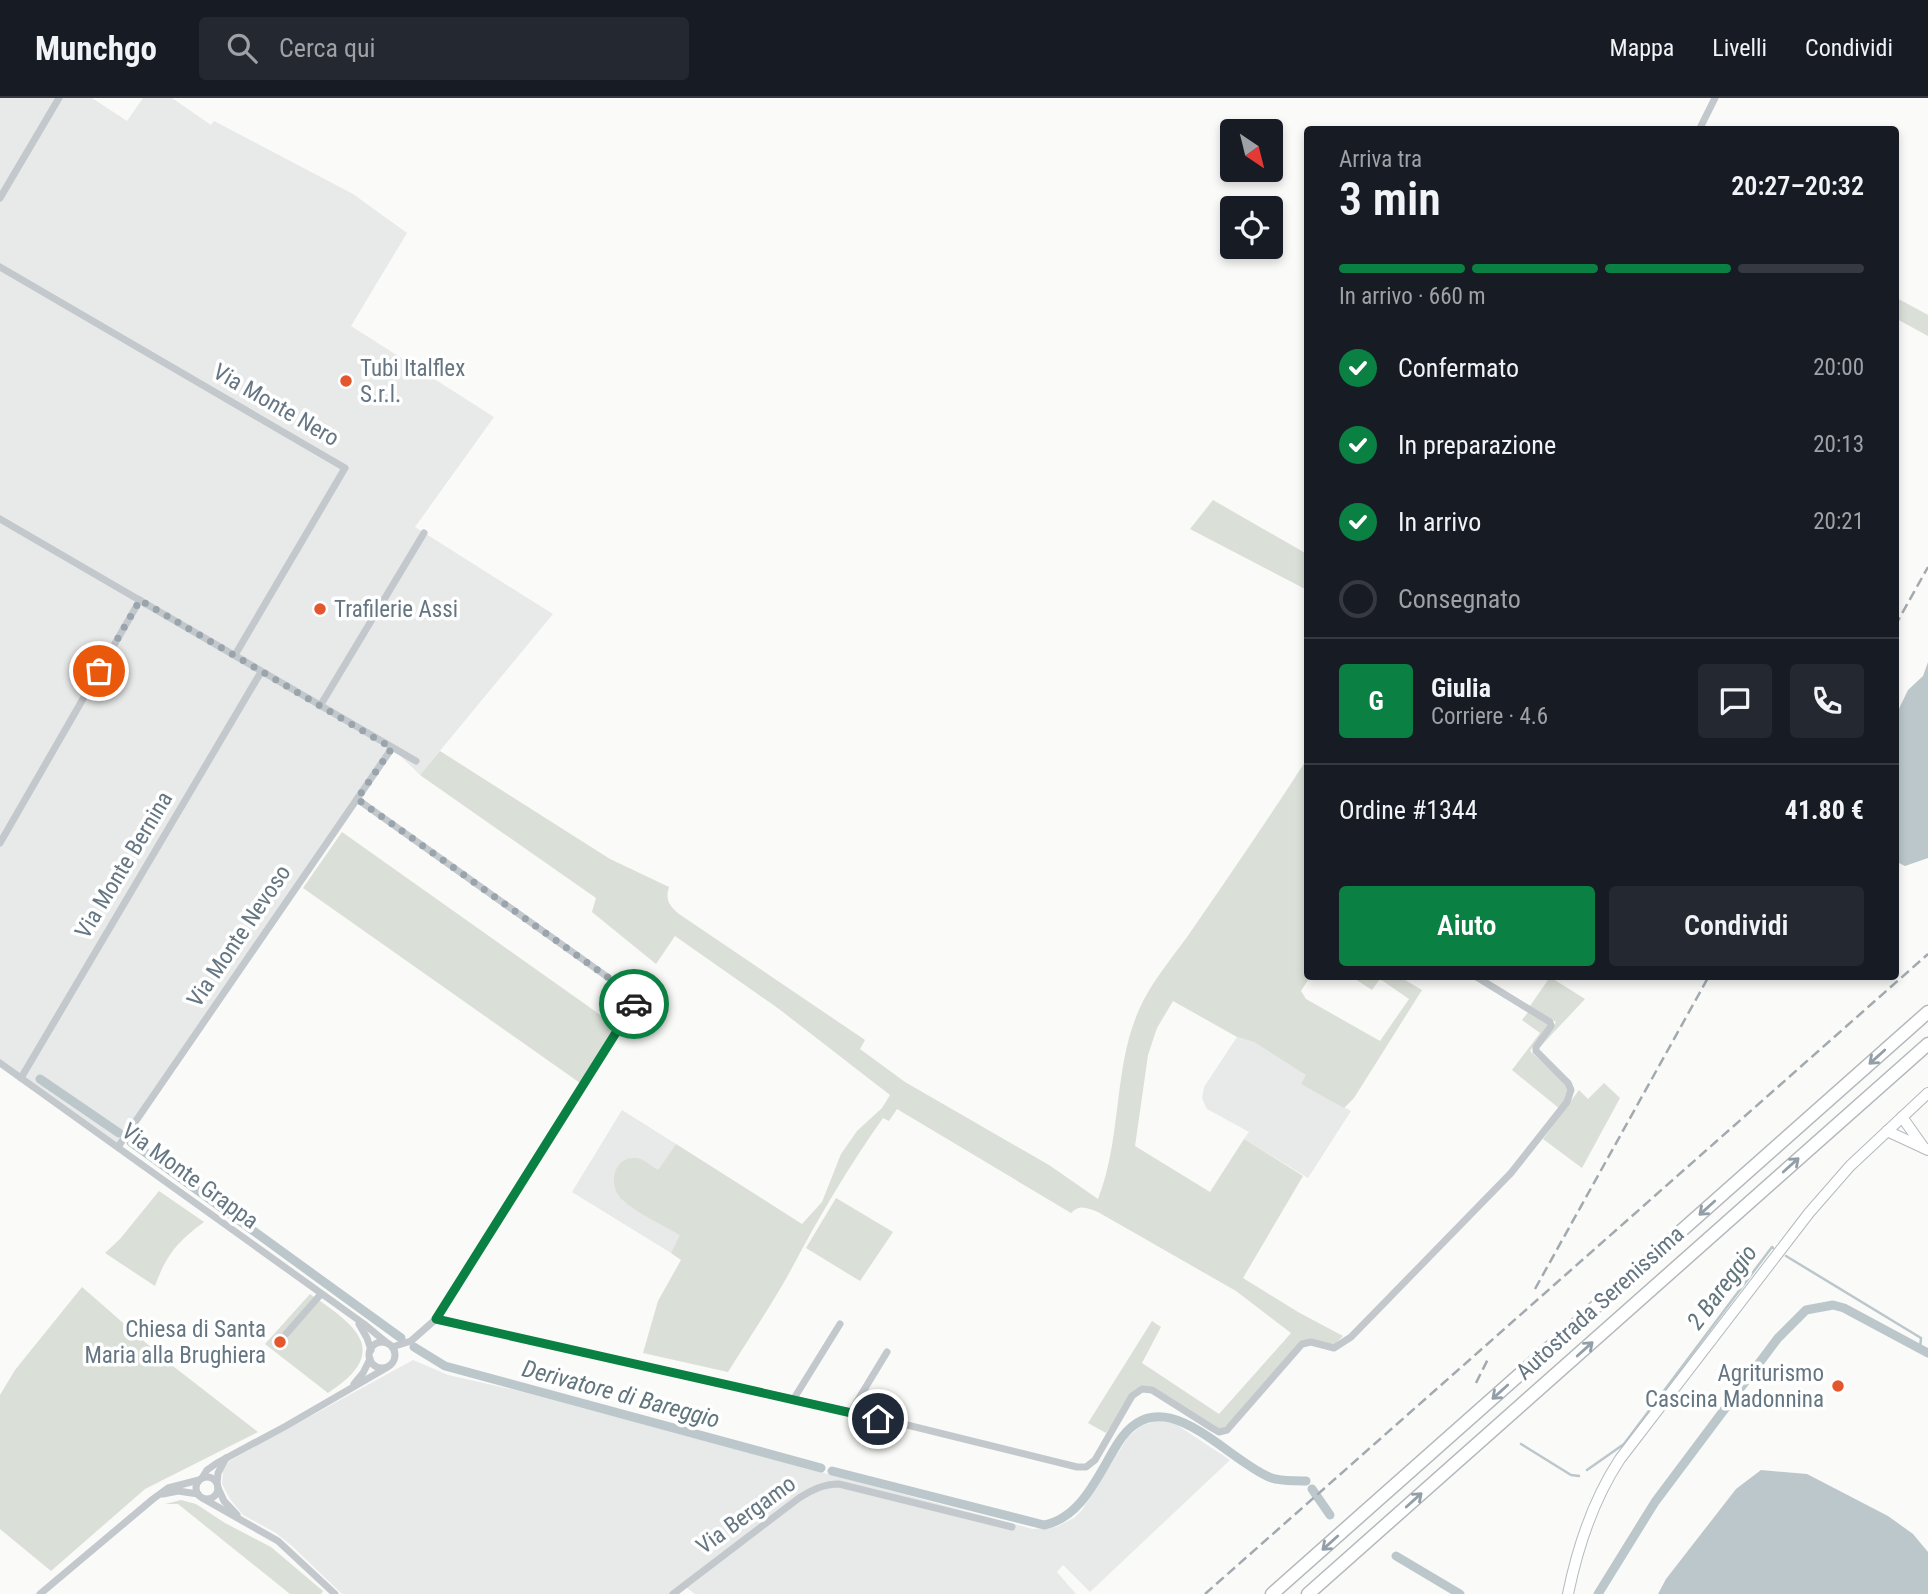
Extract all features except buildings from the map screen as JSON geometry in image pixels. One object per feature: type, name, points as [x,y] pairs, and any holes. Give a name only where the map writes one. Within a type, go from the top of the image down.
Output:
[{"type":"highway","name":"Autostrada Serenissima","points":[[1272,1594],[1928,1012]]},
{"type":"highway","name":"Autostrada Serenissima","points":[[1308,1594],[1928,1044]]},
{"type":"street","points":[[0,198],[59,98]]},
{"type":"street","points":[[1701,126],[1715,98]]},
{"type":"street","name":"Via Monte Nero","points":[[0,267],[345,468],[235,655]]},
{"type":"street","points":[[0,519],[416,761]]},
{"type":"street","points":[[320,706],[424,533]]},
{"type":"street","points":[[0,843],[140,600]]},
{"type":"street","name":"Via Monte Bernina","points":[[21,1078],[261,672]]},
{"type":"street","name":"Via Monte Nevoso","points":[[118,1147],[392,748]]},
{"type":"street","points":[[329,1592],[278,1541],[201,1497],[196,1488],[207,1470],[226,1458],[386,1368],[436,1319],[637,998],[357,799]]},
{"type":"street","points":[[436,1319],[898,1423],[1082,1468],[1095,1460],[1132,1396],[1142,1389],[1152,1390],[1222,1432],[1227,1430],[1303,1344],[1311,1342],[1334,1348],[1343,1344],[1511,1172],[1558,1115],[1570,1095],[1568,1083],[1536,1051],[1551,1026],[1550,1022],[1482,980]]},
{"type":"street","name":"Via Monte Grappa","points":[[0,1063],[390,1345]]},
{"type":"street","points":[[1569,1594],[1576,1557],[1594,1505],[1602,1486],[1620,1459],[1809,1213],[1850,1166],[1928,1093]]},
{"type":"street","points":[[1902,1116],[1926,1149]]},
{"type":"street","points":[[1886,1132],[1926,1149]]},
{"type":"street","points":[[286,1334],[321,1294]]},
{"type":"street","name":"Via Monte Grappa","points":[[356,1320],[371,1350]]},
{"type":"street","points":[[793,1400],[840,1324]]},
{"type":"street","points":[[349,1389],[363,1373],[371,1350],[379,1343],[390,1345],[411,1341]]},
{"type":"street","points":[[390,1345],[395,1359]]},
{"type":"street","points":[[850,1413],[887,1352]]},
{"type":"street","points":[[370,1359],[375,1366],[386,1368]]},
{"type":"street","points":[[153,1499],[178,1491],[201,1497],[214,1497],[218,1473],[226,1458]]},
{"type":"street","points":[[40,1594],[168,1488],[210,1478],[217,1485],[224,1501],[240,1518]]},
{"type":"street","name":"Via Bergamo","points":[[673,1594],[799,1498],[815,1488],[830,1484],[1012,1527]]},
{"type":"shaded area","points":[[0,98],[92,98],[127,121],[143,98],[172,98],[211,125],[214,121],[353,194],[407,233],[351,326],[494,417],[415,527],[553,614],[420,775],[392,748],[117,1143],[0,1061]]},
{"type":"shaded area","points":[[1899,299],[1928,315],[1928,336],[1899,320]]},
{"type":"shaded area","points":[[1213,500],[1304,552],[1304,588],[1190,529]]},
{"type":"shaded area","points":[[1928,662],[1928,858],[1905,866],[1899,863],[1899,709],[1908,690],[1923,676]]},
{"type":"shaded area","points":[[440,751],[610,859],[669,887],[669,902],[679,914],[865,1040],[860,1049],[905,1082],[1049,1165],[1098,1199],[1111,1152],[1130,1034],[1143,1001],[1304,763],[1304,980],[1308,980],[1301,991],[1306,999],[1380,1041],[1409,999],[1381,980],[1405,980],[1422,990],[1354,1098],[1344,1108],[1301,1084],[1306,1075],[1254,1042],[1237,1037],[1173,1001],[1157,1028],[1148,1055],[1135,1146],[1210,1192],[1244,1139],[1303,1176],[1243,1278],[1343,1336],[1334,1345],[1300,1343],[1228,1425],[1218,1430],[1162,1393],[1135,1391],[1106,1433],[1088,1423],[1152,1321],[1161,1327],[1142,1363],[1219,1414],[1291,1333],[1236,1291],[1098,1212],[1081,1208],[1071,1213],[897,1109],[889,1121],[883,1118],[858,1154],[728,1372],[643,1353],[658,1301],[681,1260],[671,1253],[680,1235],[638,1212],[619,1196],[614,1178],[622,1162],[637,1158],[658,1170],[676,1144],[802,1224],[822,1202],[841,1154],[857,1131],[882,1108],[890,1095],[779,1009],[675,936],[656,964],[592,912],[596,898],[420,775]]},
{"type":"shaded area","points":[[342,832],[616,1026],[580,1083],[303,888]]},
{"type":"shaded area","points":[[1357,980],[1379,980],[1372,990]]},
{"type":"shaded area","points":[[1548,980],[1555,980],[1585,999],[1538,1049],[1556,1022],[1530,1006]]},
{"type":"shaded area","points":[[1529,1011],[1548,1024],[1530,1051],[1567,1085],[1569,1093],[1560,1109],[1512,1070],[1540,1033],[1522,1020]]},
{"type":"shaded area","points":[[1237,1037],[1254,1042],[1307,1075],[1302,1084],[1351,1111],[1308,1178],[1244,1139],[1249,1132],[1207,1109],[1202,1098],[1204,1087]]},
{"type":"shaded area","points":[[1604,1083],[1620,1098],[1582,1168],[1543,1139],[1579,1090],[1588,1099]]},
{"type":"shaded area","points":[[622,1110],[676,1144],[658,1170],[623,1201],[681,1235],[671,1253],[572,1192]]},
{"type":"shaded area","points":[[159,1191],[204,1222],[174,1250],[155,1286],[105,1253],[120,1239]]},
{"type":"shaded area","points":[[836,1198],[893,1232],[860,1281],[806,1248]]},
{"type":"shaded area","points":[[82,1287],[169,1363],[258,1432],[145,1489],[51,1571],[0,1529],[0,1395],[15,1370]]},
{"type":"shaded area","points":[[310,1294],[353,1328],[363,1351],[359,1364],[348,1378],[328,1393],[265,1344]]},
{"type":"shaded area","points":[[413,1360],[448,1375],[519,1391],[1033,1529],[1056,1527],[1074,1518],[1082,1510],[1128,1437],[1141,1426],[1159,1420],[1177,1425],[1230,1460],[1090,1592],[1063,1565],[1057,1572],[1076,1594],[695,1594],[687,1588],[679,1594],[342,1594],[276,1533],[243,1515],[222,1484],[223,1471],[229,1461]]},
{"type":"shaded area","points":[[1761,1470],[1807,1474],[1888,1516],[1913,1534],[1928,1552],[1928,1594],[1658,1594],[1666,1579],[1736,1489]]},
{"type":"shaded area","points":[[181,1500],[196,1504],[271,1547],[323,1591],[321,1594],[290,1594],[178,1504],[165,1504]]},
{"type":"waterway","name":"Derivatore di Bareggio","points":[[40,1079],[119,1133]]},
{"type":"waterway","name":"Derivatore di Bareggio","points":[[131,1142],[401,1338]]},
{"type":"waterway","name":"2 Bareggio","points":[[1587,1470],[1624,1444],[1773,1248]]},
{"type":"waterway","name":"2 Bareggio","points":[[1786,1256],[1921,1338],[1920,1349]]},
{"type":"waterway","name":"Derivatore di Bareggio","points":[[1598,1594],[1655,1502],[1778,1338],[1806,1310],[1833,1305],[1844,1308],[1928,1353]]},
{"type":"waterway","name":"Derivatore di Bareggio","points":[[414,1347],[445,1366],[821,1468]]},
{"type":"waterway","name":"Derivatore di Bareggio","points":[[832,1471],[1044,1525],[1057,1521],[1079,1504],[1118,1443],[1135,1424],[1153,1417],[1173,1419],[1193,1427],[1273,1479],[1306,1481]]},
{"type":"waterway","name":"2 Bareggio","points":[[1521,1444],[1571,1475],[1579,1476]]},
{"type":"waterway","name":"Derivatore di Bareggio","points":[[1312,1489],[1330,1515]]},
{"type":"waterway","name":"Derivatore di Bareggio","points":[[1396,1556],[1460,1594]]},
{"type":"railway","points":[[1899,619],[1928,567]]},
{"type":"railway","points":[[1899,980],[1928,954]]},
{"type":"railway","points":[[1535,1289],[1707,980]]},
{"type":"railway","points":[[1205,1594],[1899,980]]},
{"type":"railway","points":[[1476,1383],[1488,1359]]},
{"type":"way so far","points":[[99,671],[140,600],[392,748],[357,799],[637,998],[634,1004]]},
{"type":"place","name":"Tubi Italflex S.r.l.","points":[[346,381]]},
{"type":"place","name":"Trafilerie Assi","points":[[320,609]]},
{"type":"place","name":"Chiesa di Santa Maria alla Brughiera","points":[[280,1342]]},
{"type":"place","name":"Agriturismo Cascina Madonnina","points":[[1838,1386]]},
{"type":"route","points":[[634,1004],[436,1319],[878,1419]]}]
